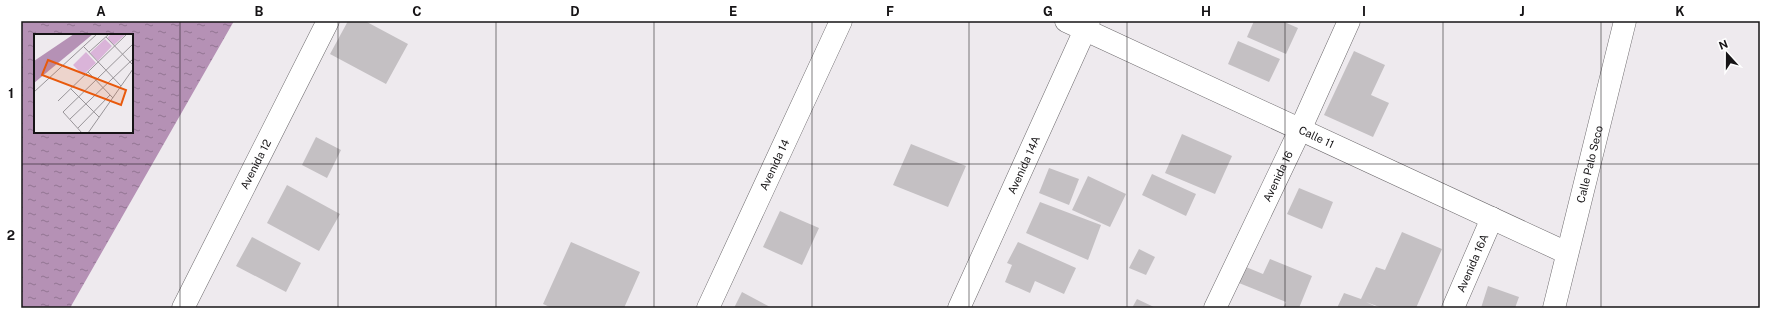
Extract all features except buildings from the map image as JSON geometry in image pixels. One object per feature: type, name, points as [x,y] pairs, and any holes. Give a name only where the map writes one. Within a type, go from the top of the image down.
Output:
[{"type":"street","name":"Avenida 12","points":[[182,308],[328,21]]},
{"type":"street","name":"Avenida 14","points":[[708,308],[841,21]]},
{"type":"street","name":"Avenida 16","points":[[1214,308],[1300,130],[1349,21]]},
{"type":"street","name":"Calle Palo Seco","points":[[1554,308],[1625,21]]},
{"type":"street","name":"Calle 11","points":[[1080,24],[1300,130],[1567,253]]},
{"type":"street","name":"Avenida 14A","points":[[959,308],[1080,24]]},
{"type":"street","name":"Avenida 16A","points":[[1454,308],[1492,218]]},
{"type":"water","points":[[21,21],[234,21],[70,308],[21,308]]}]
